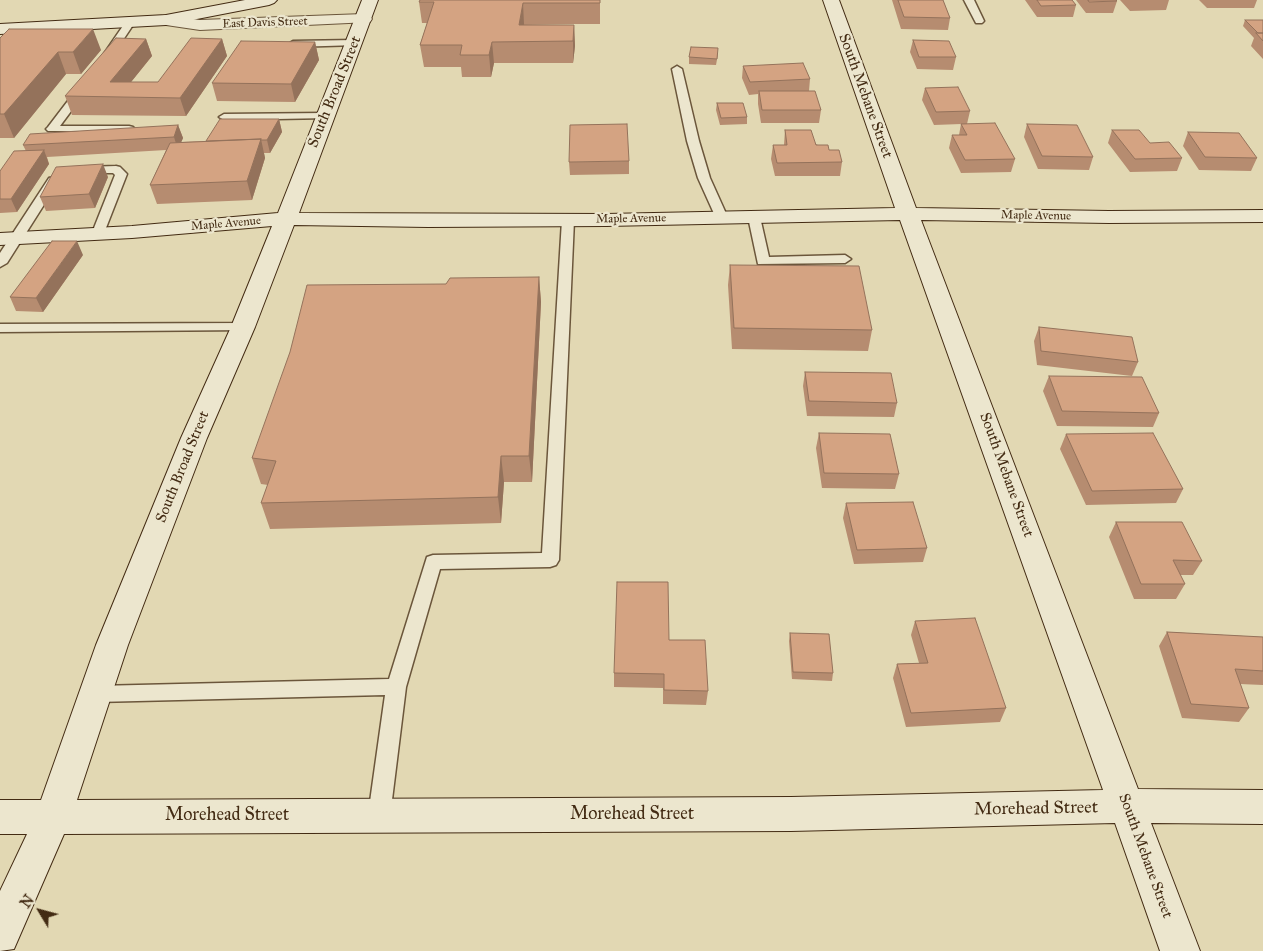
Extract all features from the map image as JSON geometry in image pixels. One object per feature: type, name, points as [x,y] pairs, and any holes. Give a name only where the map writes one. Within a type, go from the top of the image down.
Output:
[{"type":"street","name":"East Davis Street","points":[[0,29],[166,20],[269,0]]},
{"type":"street","name":"South Mebane Street","points":[[831,0],[854,68],[1180,951]]},
{"type":"street","name":"East Davis Street","points":[[166,20],[200,25],[363,21]]},
{"type":"street","name":"South Broad Street","points":[[0,935],[53,817],[112,645],[194,438],[286,219],[363,21]]},
{"type":"street","name":"Maple Avenue","points":[[8,239],[286,219],[568,220],[909,214],[1109,217],[1263,216]]},
{"type":"street","name":"Morehead Street","points":[[0,817],[791,814],[1128,806],[1263,807]]},
{"type":"lane","points":[[969,0],[979,21]]},
{"type":"lane","points":[[281,44],[363,21]]},
{"type":"lane","points":[[103,62],[130,22]]},
{"type":"lane","points":[[678,69],[698,159],[704,178],[722,218]]},
{"type":"lane","points":[[86,85],[52,129],[138,129]]},
{"type":"lane","points":[[224,117],[325,116]]},
{"type":"lane","points":[[0,263],[8,239],[54,180],[66,173],[116,169],[121,174],[98,234]]},
{"type":"lane","points":[[754,217],[763,260],[845,259]]},
{"type":"lane","points":[[379,816],[396,687],[433,562],[550,560],[568,220]]},
{"type":"lane","points":[[0,328],[242,327]]},
{"type":"lane","points":[[96,694],[396,687]]},
{"type":"building","points":[[420,0],[600,0],[600,3],[523,3],[519,25],[574,25],[573,41],[492,42],[489,55],[460,55],[462,45],[420,45],[434,2],[419,2]]},
{"type":"building","points":[[898,0],[943,0],[950,18],[904,17]]},
{"type":"building","points":[[1037,0],[1072,0],[1076,5],[1041,6]]},
{"type":"building","points":[[1088,0],[1116,0],[1117,1],[1089,2]]},
{"type":"building","points":[[1245,20],[1263,20],[1263,33],[1258,33]]},
{"type":"building","points":[[9,29],[93,29],[73,52],[58,52],[4,114],[0,114],[0,38]]},
{"type":"building","points":[[1256,33],[1263,33],[1263,41]]},
{"type":"building","points":[[116,38],[146,39],[110,82],[158,82],[191,38],[222,39],[180,98],[65,96]]},
{"type":"building","points":[[913,40],[949,41],[956,57],[919,57]]},
{"type":"building","points":[[241,41],[315,42],[291,84],[212,83]]},
{"type":"building","points":[[691,47],[718,48],[717,59],[689,57]]},
{"type":"building","points":[[803,63],[810,79],[750,82],[743,66]]},
{"type":"building","points":[[958,87],[970,111],[936,112],[925,88]]},
{"type":"building","points":[[759,91],[815,91],[821,110],[762,110]]},
{"type":"building","points":[[717,103],[743,103],[747,117],[721,118]]},
{"type":"building","points":[[220,119],[279,119],[267,140],[206,141]]},
{"type":"building","points":[[995,123],[1015,159],[965,160],[952,135],[967,135],[961,124]]},
{"type":"building","points":[[627,124],[629,161],[569,162],[570,125]]},
{"type":"building","points":[[1027,124],[1077,125],[1093,157],[1042,156]]},
{"type":"building","points":[[178,125],[174,137],[23,145],[30,134]]},
{"type":"building","points":[[785,130],[811,130],[816,145],[828,145],[829,150],[839,150],[842,162],[777,163],[773,145],[787,145]]},
{"type":"building","points":[[1112,130],[1139,130],[1150,143],[1169,142],[1182,158],[1135,159]]},
{"type":"building","points":[[1188,132],[1239,133],[1257,158],[1205,157]]},
{"type":"building","points":[[261,139],[247,181],[150,185],[170,143]]},
{"type":"building","points":[[44,150],[11,199],[0,199],[0,171],[14,151]]},
{"type":"building","points":[[103,164],[89,194],[40,197],[56,167]]},
{"type":"building","points":[[52,241],[77,241],[36,298],[10,297]]},
{"type":"building","points":[[730,265],[859,266],[872,330],[734,328]]},
{"type":"building","points":[[539,277],[529,456],[501,456],[498,497],[261,503],[276,461],[252,458],[290,352],[307,285],[446,284],[450,278]]},
{"type":"building","points":[[1039,327],[1132,337],[1138,362],[1041,351]]},
{"type":"building","points":[[805,372],[891,373],[897,403],[809,401]]},
{"type":"building","points":[[1049,376],[1142,377],[1159,413],[1062,411]]},
{"type":"building","points":[[819,433],[890,434],[899,474],[824,473]]},
{"type":"building","points":[[1153,433],[1183,489],[1092,491],[1066,434]]},
{"type":"building","points":[[913,502],[927,548],[857,550],[846,503]]},
{"type":"building","points":[[1116,522],[1182,522],[1202,561],[1173,560],[1185,584],[1141,584]]},
{"type":"building","points":[[617,582],[668,582],[669,640],[705,640],[708,691],[664,690],[664,674],[614,673]]},
{"type":"building","points":[[975,618],[1006,708],[911,713],[897,664],[928,663],[915,621]]},
{"type":"building","points":[[1167,632],[1263,637],[1263,671],[1235,669],[1249,708],[1191,704]]},
{"type":"building","points":[[790,633],[829,634],[833,673],[793,672]]}]
